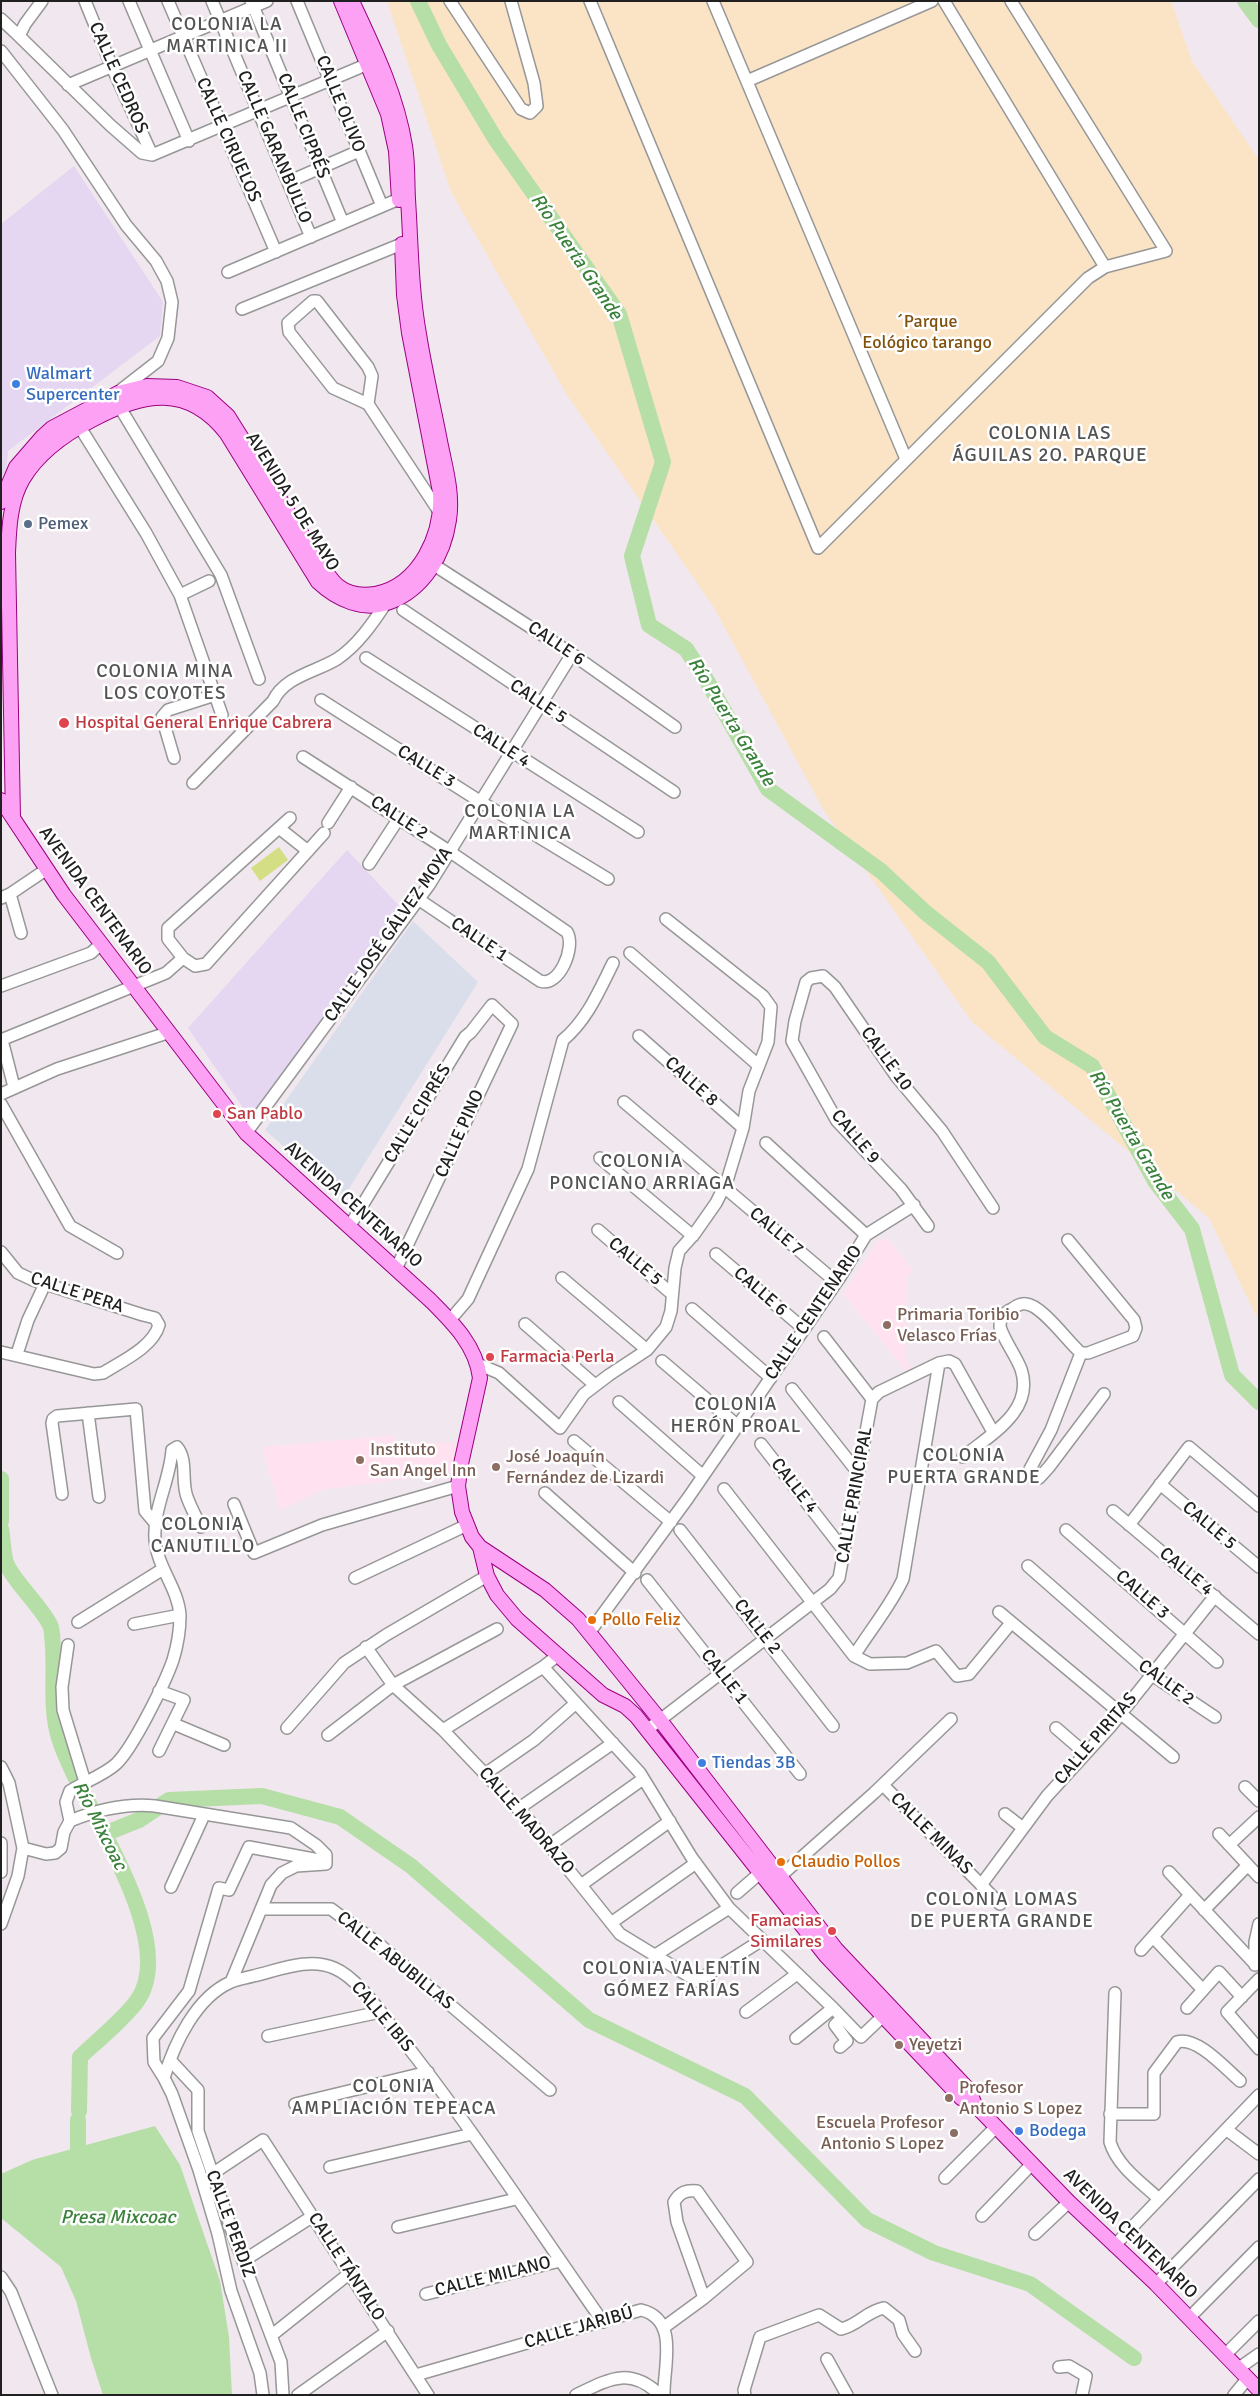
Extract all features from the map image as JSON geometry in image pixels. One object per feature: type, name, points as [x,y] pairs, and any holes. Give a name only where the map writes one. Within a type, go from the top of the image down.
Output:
[{"type":"main road","name":"AVENIDA 5 DE MAYO","points":[[1,502],[14,483],[77,422],[119,400],[163,397],[187,402],[206,412],[217,421],[331,579],[347,591],[364,595],[394,587],[414,572],[424,560],[440,513],[440,492],[408,333],[404,295],[406,148],[398,111],[342,1]]},
{"type":"main road","name":"AVENIDA 5 DE MAYO","points":[[273,499],[318,582],[327,590],[356,604],[386,603],[411,590],[434,565],[448,530],[450,499],[419,333],[399,199],[396,151],[388,114],[373,62],[352,1]]},
{"type":"main road","name":"AVENIDA 5 DE MAYO","points":[[13,819],[8,531],[14,483]]},
{"type":"main road","name":"AVENIDA CENTENARIO","points":[[1,800],[47,869],[101,944],[246,1133],[448,1318],[474,1352],[480,1378],[461,1464],[458,1486],[459,1499],[467,1525],[480,1547],[488,1576],[504,1606],[557,1656],[603,1695],[625,1706],[648,1730],[760,1873],[775,1881],[836,1949],[969,2090],[975,2106]]},
{"type":"main road","name":"AVENIDA CENTENARIO","points":[[480,1547],[522,1574],[562,1604],[589,1633],[637,1695],[660,1720],[826,1956],[882,2017],[961,2098],[975,2106],[1068,2202],[1190,2317],[1259,2390]]},
{"type":"main road","points":[[625,1706],[637,1695]]},
{"type":"street","points":[[19,36],[25,24],[42,1]]},
{"type":"street","name":"CALLE CEDROS","points":[[85,1],[112,67],[152,155]]},
{"type":"street","points":[[129,1],[189,141]]},
{"type":"street","name":"CALLE CIRUELOS","points":[[168,1],[276,252]]},
{"type":"street","name":"CALLE GARANBULLO","points":[[212,1],[312,237]]},
{"type":"street","points":[[68,85],[220,21],[252,4],[267,1]]},
{"type":"street","name":"CALLE OLIVO","points":[[297,1],[382,206]]},
{"type":"street","points":[[450,1],[521,109],[530,113],[537,106],[534,84],[512,1]]},
{"type":"street","points":[[590,1],[818,548],[1088,278],[1105,267],[1166,251],[1011,1]]},
{"type":"street","points":[[713,1],[906,459]]},
{"type":"street","points":[[747,81],[932,1]]},
{"type":"street","points":[[944,1],[1105,267]]},
{"type":"street","name":"CALLE CIPRÉS","points":[[252,4],[343,223]]},
{"type":"street","points":[[1,19],[68,85],[142,153],[152,155],[223,127],[373,62]]},
{"type":"street","points":[[1,51],[63,130],[126,225],[156,261],[167,281],[172,302],[168,338],[158,361],[127,384],[119,400],[221,575],[260,680]]},
{"type":"street","points":[[288,182],[359,151]]},
{"type":"street","points":[[228,272],[399,199]]},
{"type":"street","points":[[242,309],[406,242]]},
{"type":"street","points":[[368,404],[372,376],[368,367],[317,301],[313,301],[288,323],[289,332],[333,388],[368,404],[440,513]]},
{"type":"street","points":[[77,422],[146,533],[180,595],[222,715]]},
{"type":"street","name":"CALLE 6","points":[[434,565],[572,654],[675,727]]},
{"type":"street","points":[[180,595],[209,581]]},
{"type":"street","points":[[193,783],[273,701],[278,692],[293,679],[337,659],[350,649],[375,621],[386,603]]},
{"type":"street","name":"CALLE 5","points":[[403,610],[674,792]]},
{"type":"street","name":"CALLE JOSÉ GÁLVEZ MOYA","points":[[246,1133],[418,899],[512,753],[572,654]]},
{"type":"street","name":"CALLE 4","points":[[366,658],[638,832]]},
{"type":"street","points":[[174,758],[162,717],[168,710],[215,695]]},
{"type":"street","name":"CALLE 3","points":[[322,700],[481,802],[608,879]]},
{"type":"street","name":"CALLE 2","points":[[303,757],[449,850],[567,932],[571,944],[568,957],[552,981],[540,981]]},
{"type":"street","points":[[290,818],[168,928],[168,939],[183,958],[195,966],[206,964],[308,852],[326,828],[350,787]]},
{"type":"street","points":[[369,864],[399,818]]},
{"type":"street","points":[[279,828],[308,852]]},
{"type":"street","points":[[22,933],[6,896],[47,869]]},
{"type":"street","name":"CALLE 1","points":[[418,899],[540,981]]},
{"type":"street","points":[[478,1364],[498,1373],[560,1428],[584,1394],[647,1350],[666,1327],[671,1311],[679,1251],[693,1236],[724,1189],[742,1128],[749,1091],[768,1042],[771,1008],[763,996],[666,919]]},
{"type":"street","points":[[1,986],[90,952],[101,944]]},
{"type":"street","points":[[630,953],[758,1064]]},
{"type":"street","points":[[14,1087],[5,1067],[2,1040],[166,973],[183,958]]},
{"type":"street","points":[[448,1318],[468,1299],[528,1169],[562,1040],[576,1030],[592,1005],[613,963]]},
{"type":"street","name":"CALLE 10","points":[[792,1041],[795,1021],[806,982],[811,978],[823,976],[835,987],[896,1076],[942,1131],[993,1208]]},
{"type":"street","name":"CALLE CIPRÉS","points":[[349,1227],[465,1037],[492,1005]]},
{"type":"street","name":"CALLE PINO","points":[[396,1269],[512,1024],[492,1005]]},
{"type":"street","points":[[1,1094],[57,1069],[168,1032]]},
{"type":"street","name":"CALLE 8","points":[[639,1036],[742,1128]]},
{"type":"street","name":"CALLE 9","points":[[792,1041],[837,1122],[914,1205],[928,1226]]},
{"type":"street","name":"CALLE 7","points":[[624,1102],[724,1189],[836,1282]]},
{"type":"street","points":[[1,1104],[70,1226],[117,1253]]},
{"type":"street","points":[[766,1143],[866,1235]]},
{"type":"street","points":[[600,1158],[693,1236]]},
{"type":"street","name":"CALLE CENTENARIO","points":[[589,1633],[635,1573],[738,1426],[866,1235],[914,1205]]},
{"type":"street","name":"CALLE 5","points":[[598,1230],[672,1294]]},
{"type":"street","points":[[963,1457],[1009,1420],[1016,1411],[1024,1387],[1021,1371],[1000,1327],[1000,1320],[1006,1312],[1018,1305],[1026,1304],[1038,1309],[1081,1353],[1088,1353],[1133,1336],[1136,1328],[1134,1320],[1068,1240]]},
{"type":"street","name":"CALLE PERA","points":[[1,1252],[18,1273],[44,1286],[144,1314],[154,1318],[159,1325],[156,1335],[149,1342],[103,1373],[94,1374],[17,1354]]},
{"type":"street","name":"CALLE 6","points":[[716,1254],[804,1329]]},
{"type":"street","points":[[562,1278],[647,1350]]},
{"type":"street","points":[[1,1352],[17,1354],[28,1320],[44,1286]]},
{"type":"street","points":[[692,1309],[771,1378]]},
{"type":"street","points":[[525,1324],[595,1385]]},
{"type":"street","points":[[824,1337],[872,1399],[879,1392],[939,1363],[949,1361],[955,1364],[993,1432]]},
{"type":"street","points":[[1081,1353],[1051,1430],[1030,1469],[1032,1477],[1039,1478],[1049,1467],[1104,1394]]},
{"type":"street","points":[[662,1362],[738,1426]]},
{"type":"street","points":[[854,1656],[891,1603],[903,1579],[939,1363]]},
{"type":"street","points":[[792,1389],[859,1474]]},
{"type":"street","name":"CALLE PRINCIPAL","points":[[648,1730],[830,1589],[839,1578],[872,1399]]},
{"type":"street","points":[[619,1402],[703,1476]]},
{"type":"street","points":[[62,1494],[53,1419],[88,1413],[136,1409],[146,1514],[155,1523]]},
{"type":"street","points":[[88,1413],[99,1497]]},
{"type":"street","points":[[574,1441],[671,1522]]},
{"type":"street","name":"CALLE 4","points":[[761,1444],[845,1552]]},
{"type":"street","points":[[23,1848],[46,1854],[55,1853],[61,1848],[64,1832],[70,1820],[66,1802],[70,1791],[115,1765],[127,1752],[159,1691],[172,1661],[180,1615],[177,1599],[163,1569],[156,1548],[155,1523],[171,1468],[172,1450],[176,1447],[180,1452],[183,1462],[187,1496],[201,1527]]},
{"type":"street","points":[[1128,1525],[1188,1447],[1259,1506]]},
{"type":"street","name":"CALLE 5","points":[[1160,1484],[1259,1567]]},
{"type":"street","points":[[234,1504],[254,1553],[322,1525],[458,1486]]},
{"type":"street","points":[[724,1489],[854,1656],[870,1664],[907,1663],[936,1651],[957,1676],[964,1676],[969,1674],[1011,1623]]},
{"type":"street","points":[[545,1493],[635,1573]]},
{"type":"street","name":"CALLE 4","points":[[1113,1511],[1259,1634]]},
{"type":"street","points":[[355,1578],[467,1525]]},
{"type":"street","name":"CALLE 2","points":[[680,1530],[833,1726]]},
{"type":"street","name":"CALLE 3","points":[[1066,1530],[1217,1662]]},
{"type":"street","name":"CALLE 2","points":[[1028,1566],[1152,1675],[1215,1717]]},
{"type":"street","points":[[78,1622],[163,1569]]},
{"type":"street","points":[[287,1728],[344,1663],[366,1647],[488,1576]]},
{"type":"street","name":"CALLE 1","points":[[647,1580],[800,1774]]},
{"type":"street","name":"CALLE PIRITAS","points":[[981,1885],[1046,1796],[1121,1714],[1215,1596]]},
{"type":"street","points":[[999,1612],[1172,1757]]},
{"type":"street","points":[[134,1624],[180,1615]]},
{"type":"street","points":[[328,1735],[392,1686],[497,1629]]},
{"type":"street","points":[[68,1645],[62,1687],[63,1710],[85,1782]]},
{"type":"street","name":"CALLE MADRAZO","points":[[366,1647],[392,1686],[443,1730],[550,1845],[620,1934],[697,1981],[762,1940]]},
{"type":"street","points":[[443,1730],[543,1667],[557,1656]]},
{"type":"street","points":[[543,1667],[643,1779],[696,1863],[729,1908],[833,2008],[861,2038],[882,2017]]},
{"type":"street","points":[[159,1691],[184,1700],[174,1724],[159,1751]]},
{"type":"street","points":[[485,1774],[534,1740],[576,1703]]},
{"type":"street","points":[[775,1881],[883,1785],[951,1719]]},
{"type":"street","points":[[174,1724],[224,1745]]},
{"type":"street","points":[[1056,1728],[1085,1753]]},
{"type":"street","points":[[518,1809],[613,1744]]},
{"type":"street","points":[[1,1768],[9,1783],[23,1848],[18,1876],[1,1924]]},
{"type":"street","points":[[550,1845],[643,1779]]},
{"type":"street","name":"CALLE MINAS","points":[[883,1785],[1000,1904]]},
{"type":"street","points":[[1245,1787],[1259,1800]]},
{"type":"street","points":[[70,1820],[95,1812],[136,1804],[155,1806],[291,1828],[316,1845],[326,1855],[326,1864],[322,1866],[296,1866],[282,1872],[271,1885],[230,1982]]},
{"type":"street","points":[[171,1887],[198,1814]]},
{"type":"street","points":[[1005,1814],[1023,1828]]},
{"type":"street","points":[[1229,1845],[1259,1817]]},
{"type":"street","points":[[581,1886],[670,1821]]},
{"type":"street","points":[[1219,1834],[1259,1877]]},
{"type":"street","points":[[1,1843],[1,1872]]},
{"type":"street","points":[[167,2069],[154,2062],[153,2038],[189,1991],[220,1888],[229,1890],[248,1849],[253,1846],[326,1862]]},
{"type":"street","points":[[611,1923],[696,1863]]},
{"type":"street","points":[[1204,1910],[1248,1865]]},
{"type":"street","points":[[1169,1872],[1254,1962]]},
{"type":"street","points":[[737,1893],[760,1873]]},
{"type":"street","points":[[1141,1950],[1190,1895]]},
{"type":"street","points":[[654,1956],[729,1908]]},
{"type":"street","name":"CALLE ABUBILLAS","points":[[261,1909],[331,1909],[380,1945],[550,2090]]},
{"type":"street","points":[[1259,1924],[1254,1962],[1259,1979],[1227,2012],[1259,2048]]},
{"type":"street","points":[[1153,1937],[1203,1990]]},
{"type":"street","name":"CALLE IBIS","points":[[167,2069],[179,2036],[196,2011],[230,1982],[290,1966],[322,1964],[336,1968],[350,1978],[428,2072],[603,2322]]},
{"type":"street","points":[[1187,2008],[1219,1972],[1242,1997]]},
{"type":"street","points":[[746,2012],[797,1974]]},
{"type":"street","points":[[1115,1993],[1110,2142],[1113,2153],[1159,2200]]},
{"type":"street","points":[[796,2038],[833,2008]]},
{"type":"street","points":[[268,2036],[380,2012]]},
{"type":"street","points":[[840,2047],[848,2041],[835,2025],[842,2018]]},
{"type":"street","points":[[1110,2114],[1154,2114],[1154,2073],[1177,2042],[1182,2040],[1196,2044],[1240,2081]]},
{"type":"street","name":"CALLE PERDIZ","points":[[167,2069],[198,2090],[198,2131],[243,2261],[281,2362],[283,2395]]},
{"type":"street","name":"CALLE PERDIZ","points":[[167,2069],[172,2094],[199,2170],[218,2234],[231,2291],[260,2373],[263,2395]]},
{"type":"street","points":[[295,2104],[428,2072]]},
{"type":"street","points":[[1114,2246],[1259,2095]]},
{"type":"street","points":[[945,2178],[995,2128]]},
{"type":"street","points":[[1227,2130],[1259,2154]]},
{"type":"street","points":[[330,2167],[472,2134]]},
{"type":"street","name":"CALLE TÁNTALO","points":[[212,2174],[263,2140],[416,2374],[423,2393]]},
{"type":"street","points":[[982,2216],[1031,2165]]},
{"type":"street","points":[[1156,2284],[1259,2179]]},
{"type":"street","points":[[664,2395],[668,2342],[663,2328],[704,2298],[747,2262],[697,2191],[688,2190],[680,2193],[674,2202],[677,2222],[704,2298]]},
{"type":"street","points":[[398,2227],[516,2199]]},
{"type":"street","points":[[1035,2234],[1068,2202]]},
{"type":"street","points":[[243,2261],[313,2216]]},
{"type":"street","points":[[1190,2317],[1259,2247]]},
{"type":"street","name":"CALLE MILANO","points":[[426,2294],[560,2261]]},
{"type":"street","points":[[272,2335],[350,2273]]},
{"type":"street","points":[[1,2277],[11,2292],[52,2395]]},
{"type":"street","points":[[745,2395],[744,2390],[760,2337],[819,2315],[841,2329],[849,2328],[873,2310],[884,2308],[899,2320],[903,2334],[915,2351]]},
{"type":"street","name":"CALLE JARIBÚ","points":[[416,2374],[641,2310],[648,2312],[663,2328]]},
{"type":"street","points":[[1226,2355],[1259,2321]]},
{"type":"street","points":[[298,2395],[388,2331]]},
{"type":"street","points":[[1234,2395],[1243,2373],[1259,2354]]},
{"type":"street","points":[[828,2359],[847,2395]]},
{"type":"street","points":[[1059,2367],[1069,2366],[1086,2376],[1082,2395]]},
{"type":"street","points":[[576,2395],[600,2383],[628,2376],[643,2380],[660,2395]]},
{"type":"shaded area","points":[[74,166],[163,302],[160,336],[8,451],[6,472],[1,477],[1,224]]},
{"type":"shaded area","points":[[279,847],[288,860],[260,881],[251,868]]},
{"type":"shaded area","points":[[347,850],[402,909],[250,1118],[188,1028]]},
{"type":"shaded area","points":[[413,921],[478,982],[343,1198],[265,1130]]},
{"type":"shaded area","name":"Primaria Toribio Velasco Frías","points":[[887,1238],[913,1270],[907,1276],[905,1356],[911,1368],[906,1371],[843,1294],[878,1241]]},
{"type":"shaded area","name":"Instituto San Angel Inn","points":[[396,1435],[396,1442],[458,1443],[452,1473],[321,1490],[280,1510],[262,1447]]},
{"type":"green space","name":"´Parque Eológico tarango","points":[[387,1],[1171,1],[1192,61],[1259,160],[1259,1322],[1209,1218],[972,1022],[823,809],[713,606],[567,395],[451,192]]},
{"type":"water","name":"Presa Mixcoac","points":[[155,2126],[180,2165],[220,2281],[229,2337],[232,2395],[103,2395],[76,2301],[61,2267],[1,2218],[1,2174],[32,2160]]},
{"type":"waterway","name":"Río Puerta Grande","points":[[418,1],[439,45],[496,140],[619,314],[663,462],[632,556],[649,625],[686,649],[707,681],[768,789],[881,871],[926,913],[988,962],[1045,1037],[1092,1066],[1155,1181],[1192,1229],[1232,1375],[1259,1402]]},
{"type":"waterway","points":[[1245,1],[1259,20]]},
{"type":"waterway","name":"Río Mixcoac","points":[[1,1479],[1,1521]]},
{"type":"waterway","name":"Río Mixcoac","points":[[1,1529],[6,1563],[51,1627],[54,1704],[59,1738],[70,1765],[122,1870],[137,1907],[146,1942],[147,1974],[137,2001],[118,2022],[80,2057],[79,2111]]},
{"type":"waterway","points":[[104,1834],[139,1820],[169,1800],[262,1796],[340,1817],[411,1866],[589,2020],[745,2096],[867,2220],[934,2253],[1030,2284],[1134,2358]]},
{"type":"waterway","name":"Río Mixcoac","points":[[78,2120],[78,2149]]},
{"type":"place","name":"Walmart Supercenter","points":[[16,384]]},
{"type":"place","name":"Pemex","points":[[28,524]]},
{"type":"place","name":"Hospital General Enrique Cabrera","points":[[64,723]]},
{"type":"place","name":"San Pablo","points":[[217,1114]]},
{"type":"place","name":"Primaria Toribio Velasco Frías","points":[[887,1325]]},
{"type":"place","name":"Farmacia Perla","points":[[490,1357]]},
{"type":"place","name":"Instituto San Angel Inn","points":[[360,1460]]},
{"type":"place","name":"José Joaquín Fernández de Lizardi","points":[[496,1467]]},
{"type":"place","name":"Pollo Feliz","points":[[592,1620]]},
{"type":"place","name":"Tiendas 3B","points":[[702,1763]]},
{"type":"place","name":"Claudio Pollos","points":[[781,1862]]},
{"type":"place","name":"Famacias Similares","points":[[832,1931]]},
{"type":"place","name":"Yeyetzi","points":[[899,2045]]},
{"type":"place","name":"Profesor Antonio S Lopez","points":[[949,2098]]},
{"type":"place","name":"Bodega","points":[[1019,2131]]},
{"type":"place","name":"Escuela Profesor Antonio S Lopez","points":[[954,2133]]},
{"type":"district","name":"COLONIA LA MARTINICA II","points":[[227,36]]},
{"type":"district","name":"COLONIA LAS ÁGUILAS 2O. PARQUE","points":[[1050,445]]},
{"type":"district","name":"COLONIA MINA LOS COYOTES","points":[[165,683]]},
{"type":"district","name":"COLONIA LA MARTINICA","points":[[520,823]]},
{"type":"district","name":"COLONIA PONCIANO ARRIAGA","points":[[642,1173]]},
{"type":"district","name":"COLONIA HERÓN PROAL","points":[[736,1416]]},
{"type":"district","name":"COLONIA PUERTA GRANDE","points":[[964,1467]]},
{"type":"district","name":"COLONIA CANUTILLO","points":[[203,1536]]},
{"type":"district","name":"COLONIA LOMAS DE PUERTA GRANDE","points":[[1002,1911]]},
{"type":"district","name":"COLONIA VALENTÍN GÓMEZ FARÍAS","points":[[672,1980]]},
{"type":"district","name":"COLONIA AMPLIACIÓN TEPEACA","points":[[394,2098]]}]
